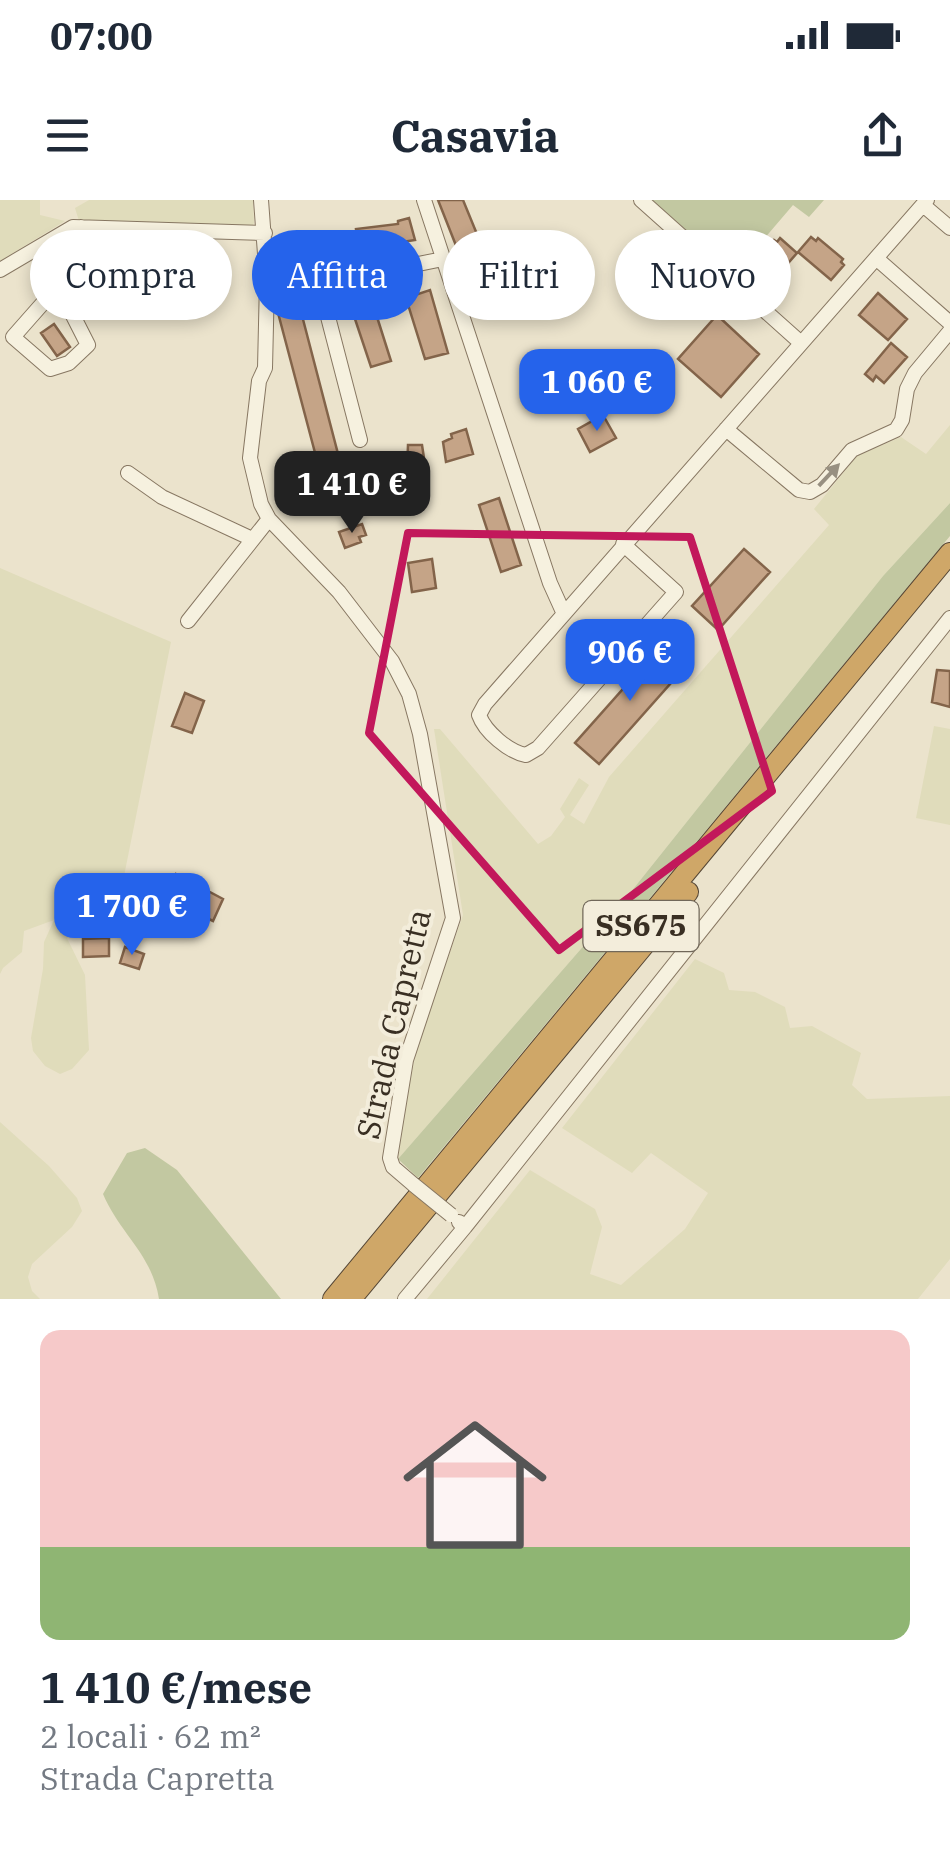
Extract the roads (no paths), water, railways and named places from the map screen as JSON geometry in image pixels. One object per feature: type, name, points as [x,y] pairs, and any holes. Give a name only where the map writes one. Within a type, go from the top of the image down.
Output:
[{"type":"highway","name":"SS675","points":[[332,1299],[950,553]]},
{"type":"highway","name":"SS675","points":[[351,1299],[950,575]]},
{"type":"street","name":"Strada Capretta","points":[[261,200],[265,230]]},
{"type":"street","points":[[360,440],[322,290],[340,280],[443,259],[424,200]]},
{"type":"street","points":[[641,200],[801,343]]},
{"type":"street","points":[[624,544],[676,592],[538,748],[526,755],[515,753],[482,725],[479,715],[485,704],[624,544],[925,202],[950,228]]},
{"type":"street","points":[[0,270],[73,227],[252,232]]},
{"type":"street","points":[[876,258],[950,322]]},
{"type":"street","points":[[58,286],[88,345],[69,363],[50,369],[12,337],[58,286]]},
{"type":"street","name":"Strada Capretta","points":[[265,320],[265,368],[259,381],[250,458],[261,504],[268,519],[339,592],[392,661],[416,716],[454,918],[406,1060],[390,1158],[393,1166],[464,1227]]},
{"type":"street","points":[[463,320],[550,583],[564,614]]},
{"type":"street","points":[[726,429],[799,490],[810,492],[822,485],[852,450],[896,430],[915,373],[950,331]]},
{"type":"street","points":[[128,473],[162,497],[250,538]]},
{"type":"street","points":[[188,620],[268,519]]},
{"type":"street","points":[[404,1299],[950,618]]}]
